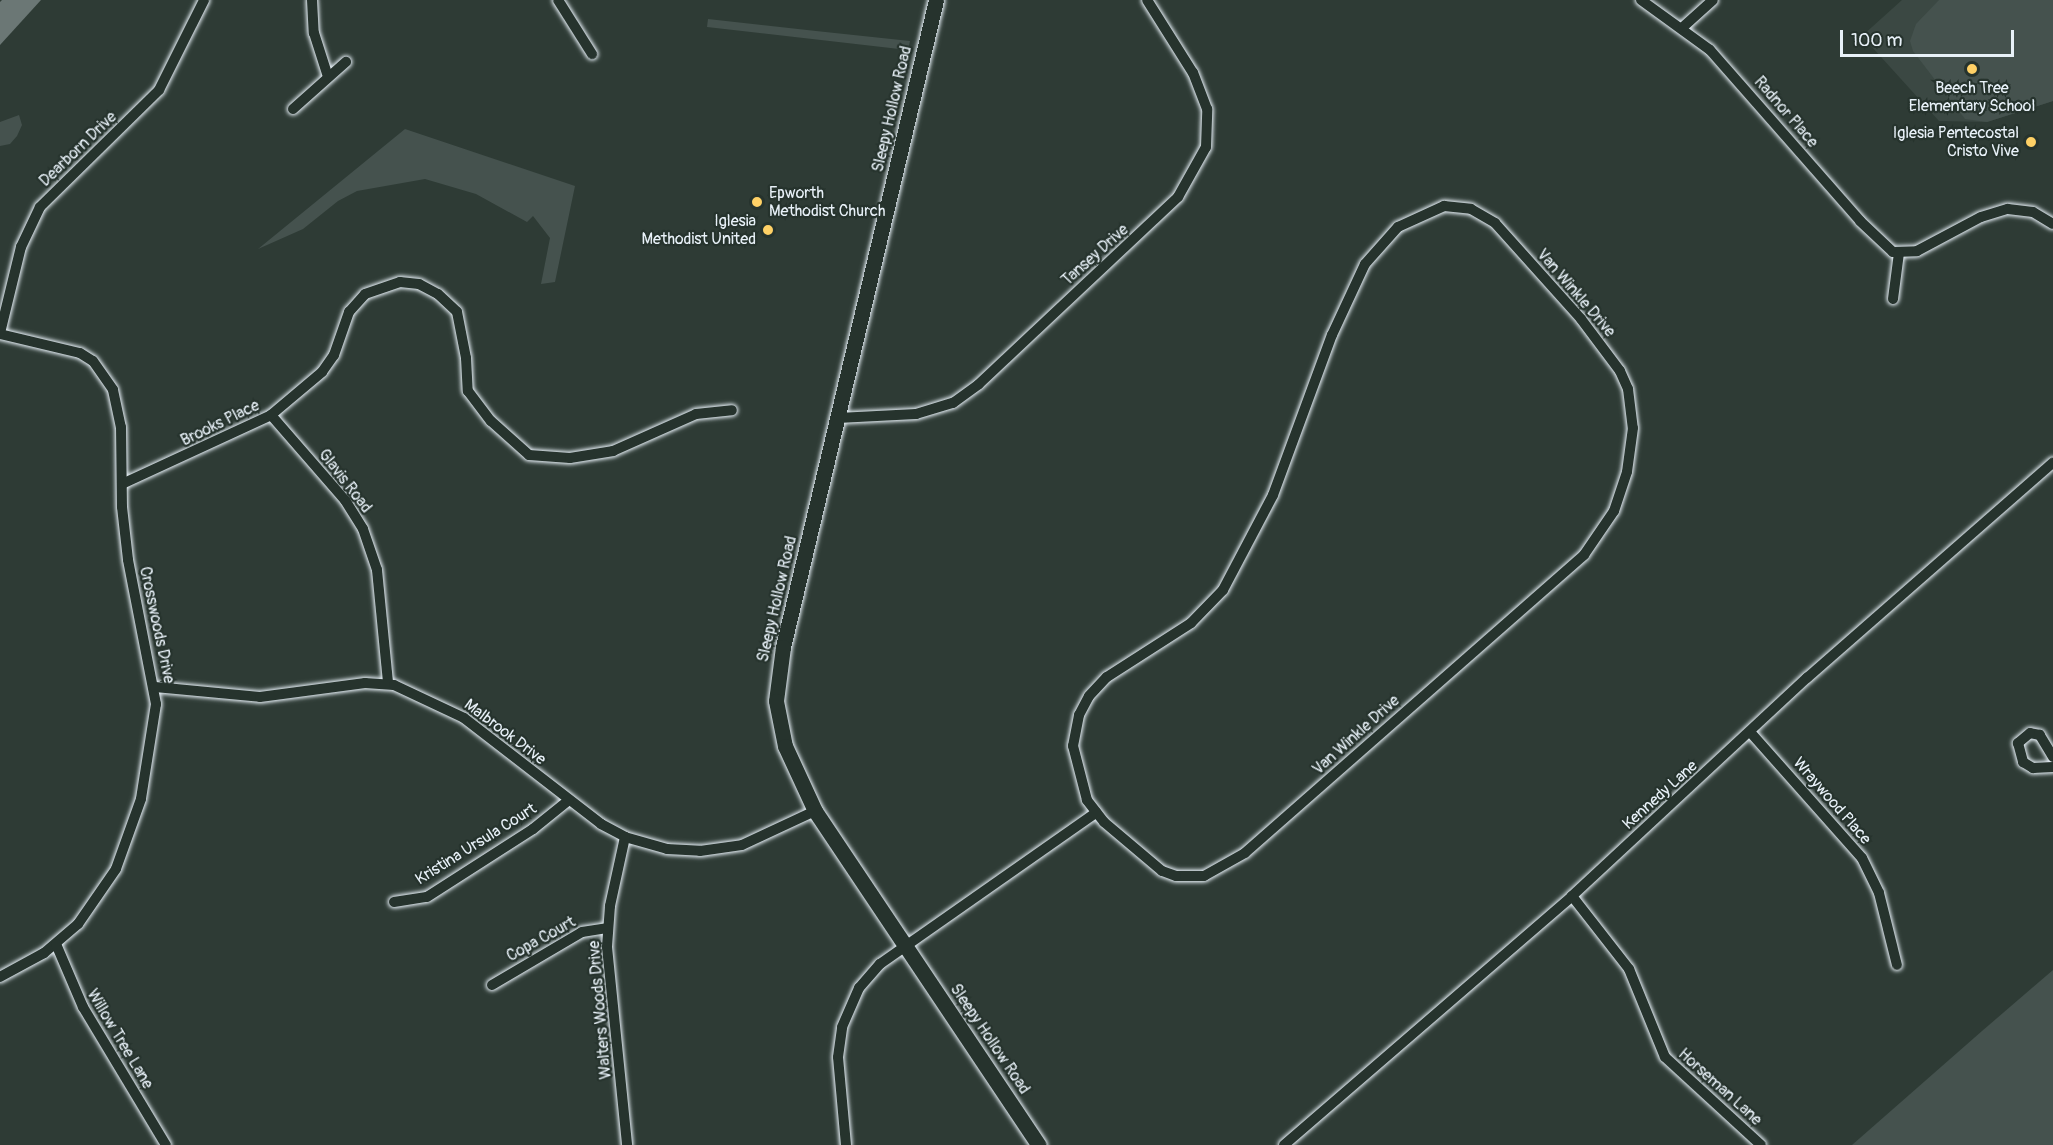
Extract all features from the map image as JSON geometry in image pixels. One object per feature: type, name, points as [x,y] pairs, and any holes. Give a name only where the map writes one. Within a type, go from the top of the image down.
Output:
[{"type":"main road","name":"Sleepy Hollow Road","points":[[936,0],[783,647],[776,692],[785,746],[815,811],[1039,1145]]},
{"type":"street","name":"Dearborn Drive","points":[[0,334],[21,247],[40,207],[159,90],[204,0]]},
{"type":"street","points":[[312,0],[314,33],[328,77]]},
{"type":"street","points":[[558,0],[592,54]]},
{"type":"street","name":"Tansey Drive","points":[[838,418],[916,414],[953,404],[1178,197],[1206,147],[1207,109],[1194,73],[1147,0]]},
{"type":"street","name":"Radnor Place","points":[[1641,0],[1683,27],[1730,70],[1882,244],[1899,253]]},
{"type":"street","points":[[1683,27],[1713,0]]},
{"type":"street","points":[[293,109],[346,62]]},
{"type":"street","name":"Van Winkle Drive","points":[[1458,206],[1484,214],[1610,354],[1628,389],[1632,409],[1632,447],[1620,496],[1607,525],[1584,555],[1245,853],[1218,871],[1189,877],[1162,871],[1137,853],[1096,813],[1082,784],[1073,746],[1083,705],[1107,677],[1184,628],[1223,590],[1273,495],[1332,335],[1365,264],[1398,227],[1431,209],[1458,206]]},
{"type":"street","points":[[1893,299],[1899,253],[1917,251],[1981,218],[2008,209],[2033,212],[2053,224]]},
{"type":"street","name":"Brooks Place","points":[[122,484],[271,415],[322,372],[334,355],[349,312],[365,294],[385,284],[400,282],[419,284],[438,294],[457,312],[468,391],[491,422],[529,455],[570,458],[613,451],[696,414],[732,410]]},
{"type":"street","name":"Crosswoods Drive","points":[[0,334],[73,350],[93,361],[113,390],[121,427],[122,484],[128,560],[155,687],[149,763],[129,841],[95,904],[56,944],[0,977]]},
{"type":"street","name":"Glavis Road","points":[[271,415],[345,500],[363,529],[377,570],[388,683]]},
{"type":"street","name":"Kennedy Lane","points":[[1284,1145],[1572,896],[1808,678],[2053,463]]},
{"type":"street","name":"Malbrook Drive","points":[[155,687],[260,697],[365,683],[388,683],[435,701],[464,718],[569,800],[625,837],[667,849],[722,849],[755,840],[815,811]]},
{"type":"street","name":"Wraywood Place","points":[[1751,733],[1862,858],[1879,893],[1897,965]]},
{"type":"street","points":[[2053,757],[2040,735],[2030,733],[2018,743],[2023,762],[2033,768],[2053,767]]},
{"type":"street","name":"Kristina Ursula Court","points":[[394,902],[427,897],[532,829],[569,800]]},
{"type":"street","points":[[846,1145],[838,1057],[842,1027],[868,977],[907,945],[1096,813]]},
{"type":"street","name":"Walters Woods Drive","points":[[625,837],[608,928],[627,1145]]},
{"type":"street","name":"Horseman Lane","points":[[1572,896],[1629,969],[1665,1058],[1761,1145]]},
{"type":"street","name":"Copa Court","points":[[492,984],[582,932],[608,928]]},
{"type":"street","name":"Willow Tree Lane","points":[[56,944],[83,1007],[166,1145]]},
{"type":"shaded area","points":[[2,0],[41,0],[0,45],[0,2]]},
{"type":"shaded area","name":"Beech Tree Elementary School","points":[[1902,0],[2053,0],[2053,101],[1987,122],[1939,121],[1862,36]]},
{"type":"shaded area","name":"Beech Tree Elementary School","points":[[1939,0],[2053,0],[2053,101],[1987,122],[1965,119],[1913,51],[1910,41],[1916,24]]},
{"type":"shaded area","points":[[708,19],[910,41],[908,50],[707,27]]},
{"type":"shaded area","points":[[19,115],[22,125],[17,136],[10,144],[0,146],[0,122]]},
{"type":"shaded area","points":[[405,129],[575,186],[555,282],[541,284],[550,238],[533,216],[527,222],[476,194],[425,179],[357,191],[338,201],[303,229],[258,249]]},
{"type":"shaded area","points":[[2053,970],[2053,1145],[1852,1145],[1982,1031]]},
{"type":"place","name":"Beech Tree Elementary School","points":[[1972,69]]},
{"type":"place","name":"Iglesia Pentecostal Cristo Vive","points":[[2031,142]]},
{"type":"place","name":"Epworth Methodist Church","points":[[757,202]]},
{"type":"place","name":"Iglesia Methodist United","points":[[768,230]]}]
